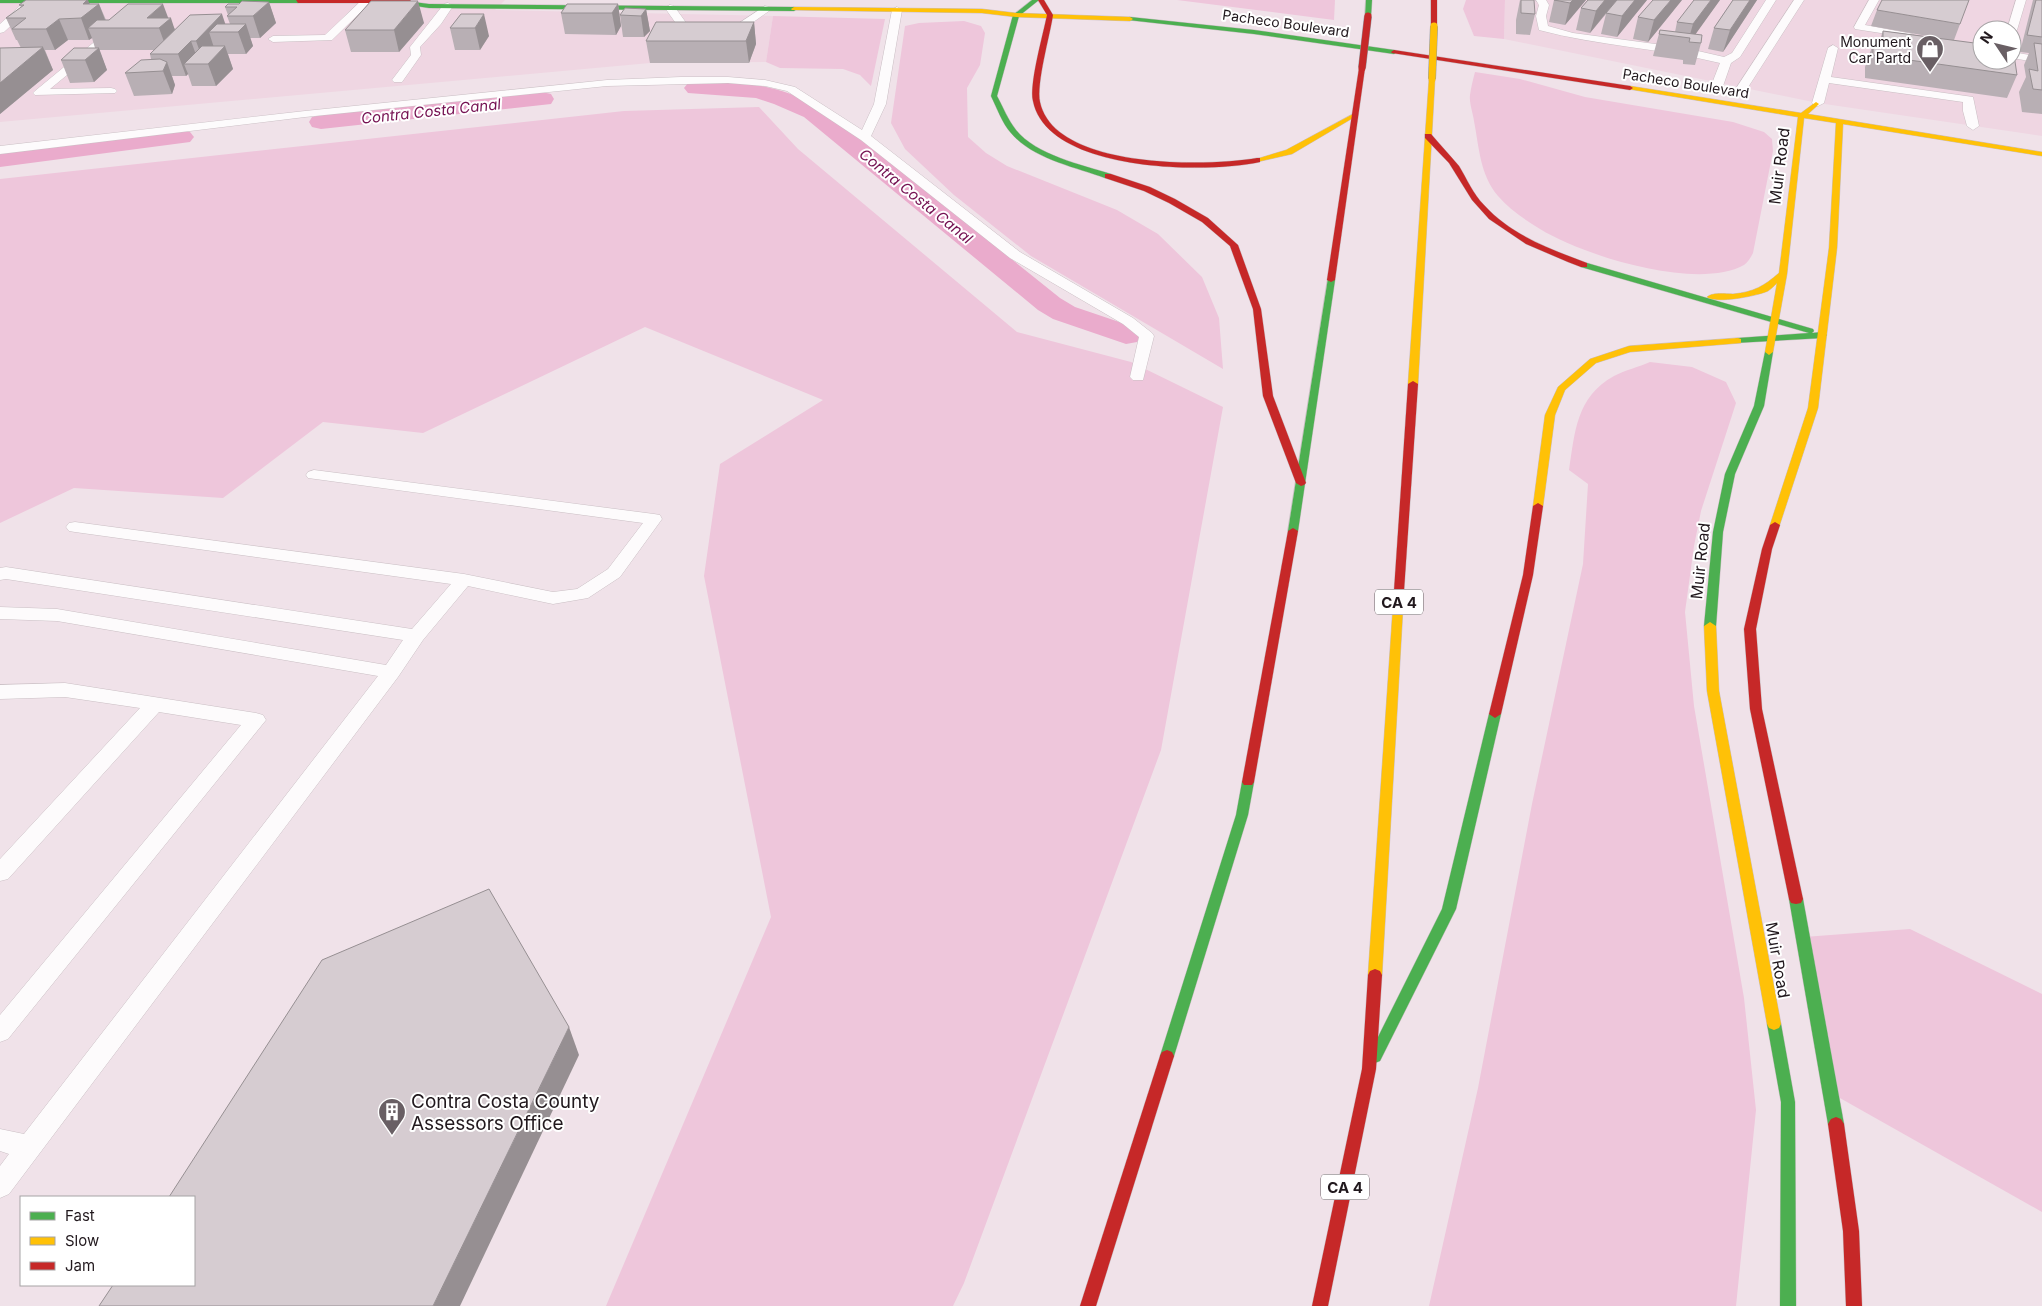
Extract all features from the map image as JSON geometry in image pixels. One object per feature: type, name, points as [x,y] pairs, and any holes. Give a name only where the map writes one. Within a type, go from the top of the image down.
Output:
[{"type":"main road","name":"Pacheco Boulevard","points":[[0,1],[203,0],[398,2],[448,6],[982,11],[1109,17],[1254,32],[1515,70],[2042,154]]},
{"type":"main road","name":"Pacheco Boulevard","points":[[398,2],[420,0]]},
{"type":"main road","points":[[1036,0],[1016,14],[994,96],[1014,132],[1029,144],[1058,159],[1147,189],[1172,201],[1205,220],[1234,245],[1257,309],[1268,396],[1302,485]]},
{"type":"main road","points":[[1041,0],[1050,15],[1035,100],[1041,114],[1053,131],[1083,148],[1123,159],[1174,166],[1202,167],[1248,162],[1289,152],[1355,115]]},
{"type":"main road","points":[[1088,1306],[1242,816],[1302,485],[1362,68],[1369,0]]},
{"type":"main road","name":"CA 4","points":[[1320,1306],[1369,1069],[1432,79],[1434,1]]},
{"type":"main road","name":"Pacheco Boulevard","points":[[1352,30],[1381,34]]},
{"type":"main road","points":[[1420,40],[1449,44]]},
{"type":"main road","points":[[1798,100],[1823,103],[1840,123]]},
{"type":"main road","name":"Muir Road","points":[[1788,1306],[1788,1102],[1713,691],[1710,618],[1718,532],[1730,474],[1759,406],[1783,274],[1801,117],[1823,103]]},
{"type":"main road","name":"Muir Road","points":[[1840,123],[1833,248],[1813,408],[1768,548],[1750,629],[1756,709],[1794,883],[1831,1093],[1851,1231],[1854,1306]]},
{"type":"main road","points":[[1428,136],[1457,170],[1483,210],[1509,230],[1561,257],[1823,335]]},
{"type":"main road","points":[[1667,290],[1708,297],[1736,296],[1766,289],[1783,274]]},
{"type":"main road","points":[[1369,1069],[1449,909],[1528,575],[1550,414],[1561,389],[1593,361],[1629,349],[1823,335]]},
{"type":"lane","points":[[1540,0],[1544,5],[1541,16],[1543,28],[1573,36],[1685,51],[1726,61],[1736,54],[1771,0]]},
{"type":"lane","points":[[1729,88],[1798,0]]},
{"type":"lane","points":[[1874,0],[1859,27],[1916,38]]},
{"type":"lane","points":[[2015,20],[2021,0]]},
{"type":"lane","points":[[0,30],[33,1]]},
{"type":"lane","points":[[135,13],[150,1]]},
{"type":"lane","points":[[273,40],[328,38],[366,2]]},
{"type":"lane","points":[[398,80],[416,55],[415,47],[448,6]]},
{"type":"lane","points":[[670,8],[689,34],[730,36],[765,9]]},
{"type":"lane","points":[[865,137],[880,104],[897,10]]},
{"type":"lane","points":[[111,91],[39,93],[120,26]]},
{"type":"lane","points":[[1823,103],[1823,79],[1833,48]]},
{"type":"lane","points":[[2022,57],[2042,60]]},
{"type":"lane","points":[[1726,61],[1729,88]]},
{"type":"lane","points":[[1823,79],[1969,99],[1969,111],[1973,126]]},
{"type":"lane","points":[[0,150],[305,114],[607,83],[681,80],[728,80],[764,83],[791,89],[865,137],[1015,255],[1128,321],[1147,336],[1138,377]]},
{"type":"lane","points":[[75,527],[464,580],[553,598],[582,594],[614,573],[654,519],[314,475]]},
{"type":"lane","points":[[0,574],[6,573],[416,636]]},
{"type":"lane","points":[[0,1186],[391,672],[416,636],[464,580]]},
{"type":"lane","points":[[0,613],[57,615],[391,672]]},
{"type":"lane","points":[[0,692],[65,690],[256,720],[0,1032]]},
{"type":"lane","points":[[0,873],[155,704]]},
{"type":"lane","points":[[0,1140],[30,1147]]},
{"type":"shaded area","points":[[0,0],[505,0],[495,10],[773,16],[766,62],[650,63],[0,122]]},
{"type":"shaded area","points":[[1177,0],[1335,0],[1334,20]]},
{"type":"shaded area","points":[[1466,0],[1505,0],[1504,39],[1474,36],[1463,9]]},
{"type":"shaded area","points":[[1505,0],[2042,0],[2042,136],[1818,103],[1504,39]]},
{"type":"shaded area","points":[[773,16],[885,19],[871,86],[860,75],[843,69],[780,68],[766,62]]},
{"type":"shaded area","points":[[964,21],[981,26],[985,33],[980,65],[967,88],[968,137],[986,153],[1007,166],[1117,210],[1158,234],[1202,277],[1219,318],[1223,369],[1031,256],[954,195],[905,149],[891,123],[905,26],[919,23]]},
{"type":"shaded area","points":[[1475,72],[1520,79],[1585,97],[1733,122],[1764,132],[1772,139],[1773,151],[1753,253],[1749,259],[1744,265],[1724,272],[1698,274],[1641,267],[1584,250],[1559,239],[1523,218],[1498,196],[1487,179],[1484,170],[1470,101],[1470,92]]},
{"type":"shaded area","points":[[759,107],[798,149],[1017,332],[1131,362],[1223,407],[1161,750],[964,1283],[953,1306],[606,1306],[771,917],[704,576],[720,464],[823,400],[645,327],[423,433],[323,422],[223,498],[74,488],[0,523],[0,179],[624,111]]},
{"type":"shaded area","points":[[1650,362],[1692,367],[1726,382],[1736,403],[1701,511],[1685,612],[1694,706],[1744,998],[1756,1110],[1736,1306],[1429,1306],[1478,1088],[1532,804],[1583,564],[1588,484],[1569,470],[1576,429],[1585,405],[1601,385],[1618,374]]},
{"type":"shaded area","points":[[1910,929],[2042,994],[2042,1212],[1831,1093],[1804,937]]},
{"type":"building","points":[[26,0],[87,0],[83,4],[99,4],[81,18],[59,19],[46,29],[12,29],[26,18],[6,18],[24,5],[19,5]]},
{"type":"building","points":[[1521,0],[1534,0],[1535,14],[1521,13]]},
{"type":"building","points":[[1554,0],[1573,0],[1570,3]]},
{"type":"building","points":[[1588,0],[1605,0],[1596,11],[1581,8]]},
{"type":"building","points":[[1617,0],[1635,0],[1622,16],[1606,13]]},
{"type":"building","points":[[1653,0],[1671,0],[1654,20],[1638,17]]},
{"type":"building","points":[[1694,0],[1711,0],[1693,24],[1677,22]]},
{"type":"building","points":[[1733,0],[1750,0],[1730,30],[1714,28]]},
{"type":"building","points":[[1882,0],[1969,0],[1960,24],[1877,10]]},
{"type":"building","points":[[2036,0],[2042,0],[2042,37],[2027,35]]},
{"type":"building","points":[[242,1],[269,2],[253,16],[227,16],[237,7],[225,7],[228,4],[239,4]]},
{"type":"building","points":[[371,1],[418,1],[394,30],[345,30]]},
{"type":"building","points":[[128,4],[163,4],[147,18],[171,18],[159,28],[88,28],[97,20],[109,20]]},
{"type":"building","points":[[567,4],[618,4],[612,13],[561,13]]},
{"type":"building","points":[[625,8],[646,9],[641,16],[620,15]]},
{"type":"building","points":[[222,14],[196,41],[191,41],[178,54],[150,54],[190,15]]},
{"type":"building","points":[[461,14],[484,14],[475,28],[450,28]]},
{"type":"building","points":[[656,22],[754,22],[746,41],[646,41]]},
{"type":"building","points":[[217,24],[246,24],[238,32],[209,32]]},
{"type":"building","points":[[1660,30],[1702,35],[1701,43],[1689,42],[1690,38],[1659,34]]},
{"type":"building","points":[[1883,31],[1972,43],[1972,69],[1873,55],[1873,44],[1883,46]]},
{"type":"building","points":[[2034,43],[2042,44],[2042,90],[2033,89],[2029,69],[2038,71]]},
{"type":"building","points":[[202,46],[225,46],[208,64],[184,64]]},
{"type":"building","points":[[43,47],[0,83],[0,48]]},
{"type":"building","points":[[74,48],[99,48],[85,60],[61,60]]},
{"type":"building","points":[[160,59],[167,62],[163,71],[125,73],[141,60]]},
{"type":"building","points":[[1981,70],[2016,70],[2017,75]]},
{"type":"building","name":"Contra Costa County Assessors Office","points":[[489,889],[569,1027],[433,1306],[99,1306],[112,1286],[195,1286],[195,1196],[170,1196],[322,960]]},
{"type":"waterway","name":"Contra Costa Canal","points":[[696,88],[729,88],[756,91],[783,98],[813,112],[1049,304],[1064,313],[1126,335]]},
{"type":"waterway","name":"Contra Costa Canal","points":[[321,122],[542,99]]},
{"type":"waterway","name":"Contra Costa Canal","points":[[0,159],[181,137]]},
{"type":"traffic: fast","points":[[1036,0],[1016,15],[994,96],[1013,131],[1021,139],[1043,153],[1108,176]]},
{"type":"traffic: fast","points":[[1368,16],[1369,0]]},
{"type":"traffic: fast","points":[[0,1],[298,1]]},
{"type":"traffic: fast","points":[[398,2],[429,6],[794,9]]},
{"type":"traffic: fast","points":[[1130,19],[1254,32],[1394,52]]},
{"type":"traffic: fast","points":[[1584,265],[1810,331]]},
{"type":"traffic: fast","points":[[1293,531],[1331,280]]},
{"type":"traffic: fast","points":[[1738,341],[1823,335]]},
{"type":"traffic: fast","points":[[1710,626],[1718,532],[1730,474],[1759,406],[1769,352]]},
{"type":"traffic: fast","points":[[1375,1057],[1449,909],[1495,714]]},
{"type":"traffic: fast","points":[[1167,1056],[1242,815],[1248,782]]},
{"type":"traffic: fast","points":[[1796,899],[1836,1124]]},
{"type":"traffic: fast","points":[[1774,1024],[1788,1102],[1788,1306]]},
{"type":"traffic: slow","points":[[794,9],[982,11],[1016,15],[1130,19]]},
{"type":"traffic: slow","points":[[1432,79],[1434,26]]},
{"type":"traffic: slow","points":[[1413,384],[1432,79]]},
{"type":"traffic: slow","points":[[1630,88],[2042,154]]},
{"type":"traffic: slow","points":[[1769,352],[1783,274],[1801,117],[1816,104]]},
{"type":"traffic: slow","points":[[1257,160],[1289,152],[1355,115]]},
{"type":"traffic: slow","points":[[1775,525],[1813,408],[1833,248],[1840,123]]},
{"type":"traffic: slow","points":[[1711,297],[1736,296],[1766,289],[1783,274]]},
{"type":"traffic: slow","points":[[1538,506],[1550,415],[1561,389],[1593,361],[1629,349],[1738,341]]},
{"type":"traffic: slow","points":[[1375,975],[1399,591]]},
{"type":"traffic: slow","points":[[1710,626],[1713,691],[1774,1024]]},
{"type":"traffic: jam","points":[[1041,0],[1050,15],[1036,101],[1047,125],[1053,131],[1071,142],[1094,152],[1151,163],[1210,165],[1236,164],[1257,160]]},
{"type":"traffic: jam","points":[[1434,0],[1434,26]]},
{"type":"traffic: jam","points":[[298,1],[408,1]]},
{"type":"traffic: jam","points":[[1362,68],[1368,16]]},
{"type":"traffic: jam","points":[[1394,52],[1630,88]]},
{"type":"traffic: jam","points":[[1331,280],[1362,68]]},
{"type":"traffic: jam","points":[[1428,136],[1451,162],[1474,198],[1491,217],[1529,242],[1584,265]]},
{"type":"traffic: jam","points":[[1108,176],[1147,189],[1172,201],[1205,220],[1234,245],[1257,309],[1268,396],[1301,483]]},
{"type":"traffic: jam","points":[[1399,591],[1413,384]]},
{"type":"traffic: jam","points":[[1495,714],[1528,575],[1538,506]]},
{"type":"traffic: jam","points":[[1775,525],[1767,549],[1750,629],[1756,709],[1796,899]]},
{"type":"traffic: jam","points":[[1248,782],[1293,531]]},
{"type":"traffic: jam","points":[[1320,1306],[1369,1069],[1375,975]]},
{"type":"traffic: jam","points":[[1088,1306],[1167,1056]]},
{"type":"traffic: jam","points":[[1836,1124],[1851,1231],[1854,1306]]},
{"type":"place","name":"Monument Car Partd","points":[[1930,73]]},
{"type":"place","name":"Contra Costa County Assessors Office","points":[[392,1136]]}]
